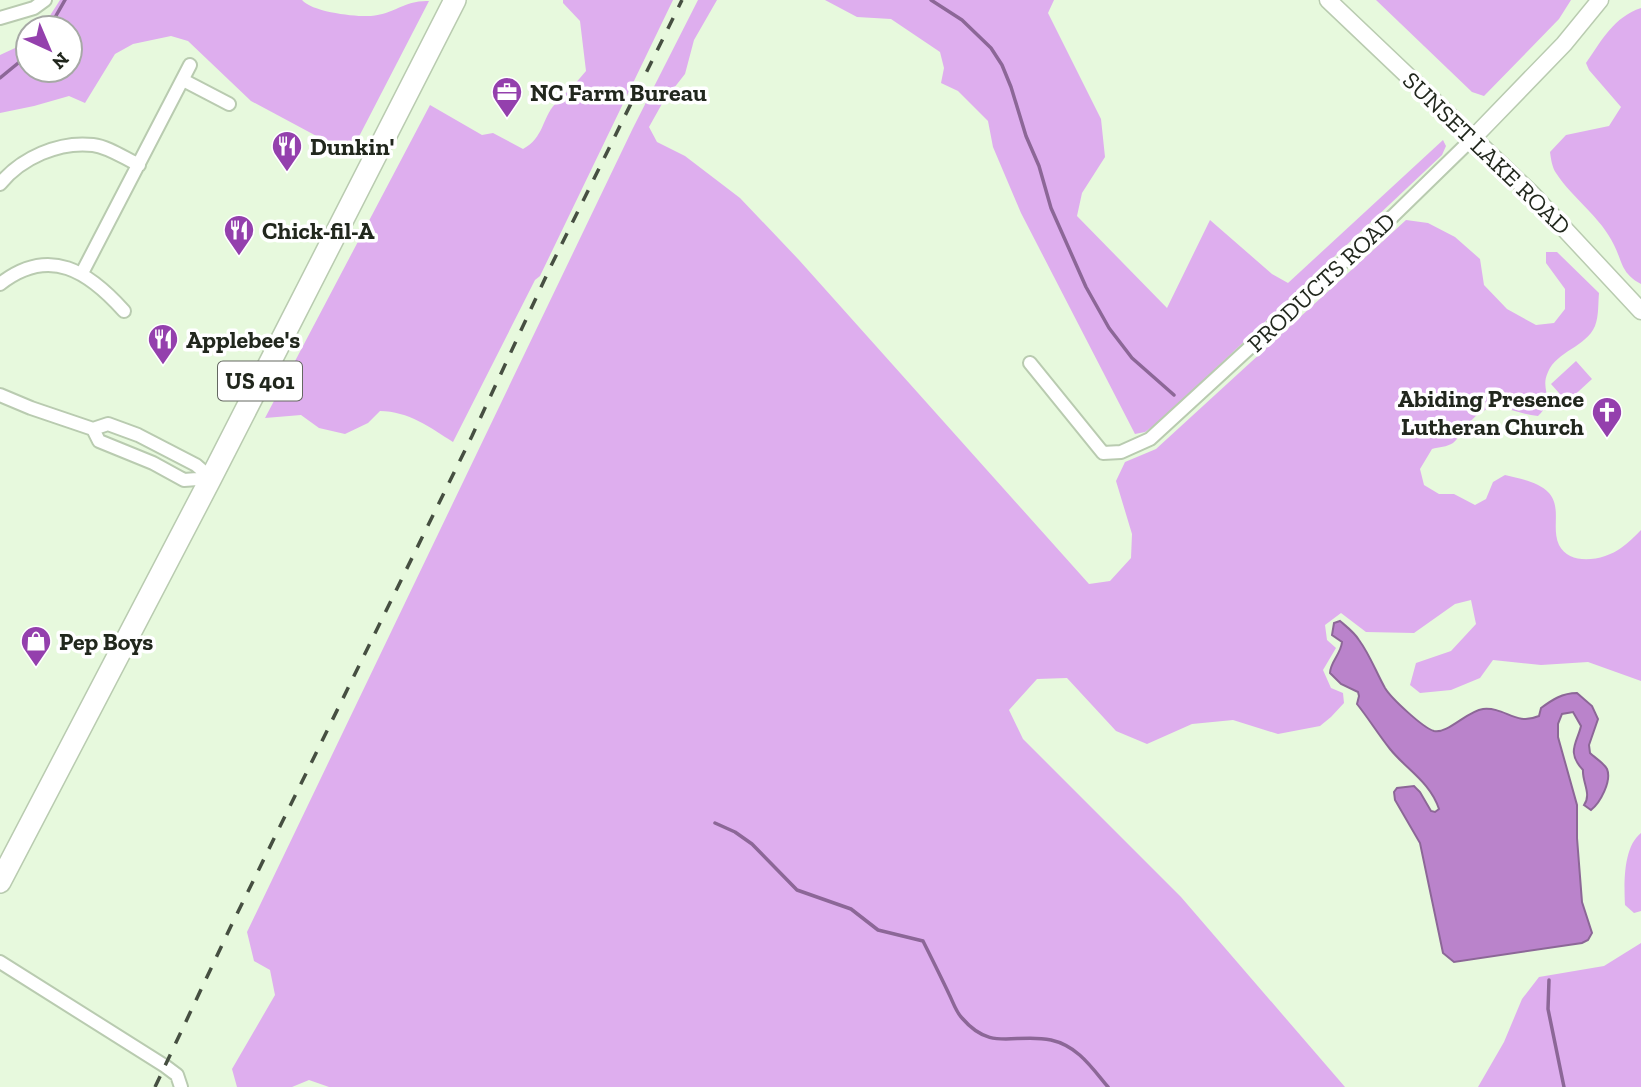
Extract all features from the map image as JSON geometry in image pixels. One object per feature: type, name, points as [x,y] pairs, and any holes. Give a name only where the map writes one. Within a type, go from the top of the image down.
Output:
[{"type":"highway","name":"US 401","points":[[0,882],[211,478],[455,0]]},
{"type":"main road","name":"SUNSET LAKE ROAD","points":[[1328,0],[1474,136],[1549,211],[1641,311]]},
{"type":"main road","name":"PRODUCTS ROAD","points":[[1474,136],[1564,44],[1600,0]]},
{"type":"street","points":[[0,18],[34,8],[45,0]]},
{"type":"street","points":[[82,273],[190,65]]},
{"type":"street","points":[[183,80],[229,104]]},
{"type":"street","name":"PRODUCTS ROAD","points":[[1030,363],[1103,453],[1121,452],[1150,439],[1393,216],[1474,136]]},
{"type":"street","points":[[0,184],[20,164],[63,147],[94,145],[139,165]]},
{"type":"street","points":[[0,266],[4,281],[22,271],[50,266],[66,267],[82,273],[98,284],[124,312]]},
{"type":"street","points":[[0,395],[93,429],[108,424],[138,435],[196,465],[211,478]]},
{"type":"street","points":[[93,429],[99,441],[153,463],[184,480],[211,478]]},
{"type":"street","points":[[0,962],[165,1066],[177,1075],[181,1087]]},
{"type":"shaded area","points":[[60,0],[302,0],[324,11],[364,16],[379,15],[413,3],[429,1],[350,154],[251,101],[188,41],[171,36],[133,44],[115,54],[85,103],[69,96],[0,113],[0,55],[14,48],[14,84],[84,84],[84,14],[51,14]]},
{"type":"shaded area","points":[[563,0],[673,0],[540,276],[535,280],[453,442],[419,421],[390,412],[380,411],[368,423],[345,434],[319,428],[301,415],[265,418],[430,105],[482,135],[493,133],[523,149],[539,134],[555,104],[586,71],[580,21]]},
{"type":"shaded area","points":[[698,0],[717,0],[694,40],[685,74],[663,102],[649,127],[657,142],[685,156],[740,198],[799,260],[1089,584],[1110,581],[1131,558],[1132,534],[1116,481],[1125,462],[1156,449],[1406,220],[1428,223],[1455,237],[1480,259],[1484,285],[1507,309],[1536,325],[1554,323],[1565,309],[1565,289],[1546,263],[1546,252],[1557,252],[1599,293],[1595,326],[1585,339],[1552,365],[1545,384],[1546,404],[1538,416],[1501,408],[1483,411],[1473,418],[1453,443],[1432,449],[1420,469],[1424,485],[1439,494],[1454,494],[1475,505],[1486,499],[1493,482],[1505,475],[1540,486],[1549,493],[1555,505],[1559,545],[1564,552],[1579,559],[1606,556],[1626,544],[1641,530],[1641,681],[1588,662],[1541,665],[1493,660],[1480,678],[1451,690],[1420,693],[1410,685],[1416,663],[1451,651],[1476,624],[1471,600],[1455,604],[1414,633],[1366,632],[1341,613],[1325,625],[1327,640],[1336,648],[1323,670],[1331,688],[1343,693],[1344,703],[1320,726],[1278,734],[1233,720],[1192,724],[1147,744],[1116,731],[1067,678],[1037,679],[1009,710],[1023,739],[1181,897],[1345,1087],[329,1087],[309,1080],[292,1087],[237,1087],[232,1069],[275,995],[270,970],[254,961],[247,932],[633,128]]},
{"type":"shaded area","points":[[825,0],[1054,0],[1048,13],[1101,119],[1105,157],[1082,193],[1077,216],[1167,308],[1210,220],[1272,274],[1288,283],[1443,140],[1446,146],[1442,155],[1160,421],[1145,432],[1135,434],[1021,213],[993,147],[988,121],[958,91],[941,83],[944,68],[940,52],[891,19],[857,17]]},
{"type":"shaded area","points":[[1376,0],[1571,0],[1559,19],[1484,96],[1472,92]]},
{"type":"shaded area","points":[[1641,8],[1641,284],[1626,272],[1602,226],[1556,173],[1550,152],[1566,135],[1609,126],[1621,107],[1586,63],[1616,23]]},
{"type":"shaded area","points":[[1576,361],[1592,379],[1567,402],[1551,384]]},
{"type":"shaded area","points":[[1340,621],[1355,634],[1363,646],[1388,693],[1415,719],[1434,731],[1445,729],[1483,709],[1523,719],[1539,716],[1541,708],[1572,693],[1577,693],[1592,706],[1598,719],[1589,745],[1590,753],[1607,769],[1608,779],[1598,802],[1591,810],[1584,805],[1587,792],[1583,770],[1574,753],[1581,726],[1573,712],[1562,714],[1558,724],[1558,737],[1577,805],[1582,902],[1592,933],[1588,940],[1454,962],[1443,953],[1420,843],[1395,800],[1394,792],[1397,788],[1414,786],[1431,811],[1439,809],[1430,791],[1390,749],[1357,704],[1358,692],[1341,684],[1330,673],[1342,642],[1332,635],[1334,623]]},
{"type":"shaded area","points":[[1641,833],[1641,911],[1634,913],[1625,905],[1625,877],[1631,847]]},
{"type":"shaded area","points":[[1641,943],[1641,1087],[1478,1087],[1504,1042],[1522,999],[1539,977],[1604,966]]},
{"type":"waterway","points":[[57,14],[65,0]]},
{"type":"waterway","points":[[931,0],[962,20],[991,48],[1002,65],[1039,166],[1051,208],[1086,287],[1109,328],[1132,358],[1174,395]]},
{"type":"waterway","points":[[0,78],[14,66]]},
{"type":"waterway","points":[[715,823],[752,844],[797,890],[851,909],[878,930],[923,941],[956,1010],[973,1029],[994,1038],[1038,1038],[1061,1043],[1077,1052],[1108,1087]]},
{"type":"waterway","points":[[1549,980],[1548,1009],[1564,1087]]},
{"type":"railway","points":[[155,1087],[682,0]]},
{"type":"place","name":"NC Farm Bureau","points":[[507,119]]},
{"type":"place","name":"Dunkin'","points":[[287,173]]},
{"type":"place","name":"Chick-fil-A","points":[[239,257]]},
{"type":"place","name":"Applebee's","points":[[163,366]]},
{"type":"place","name":"Abiding Presence Lutheran Church","points":[[1607,439]]},
{"type":"place","name":"Pep Boys","points":[[36,668]]}]
